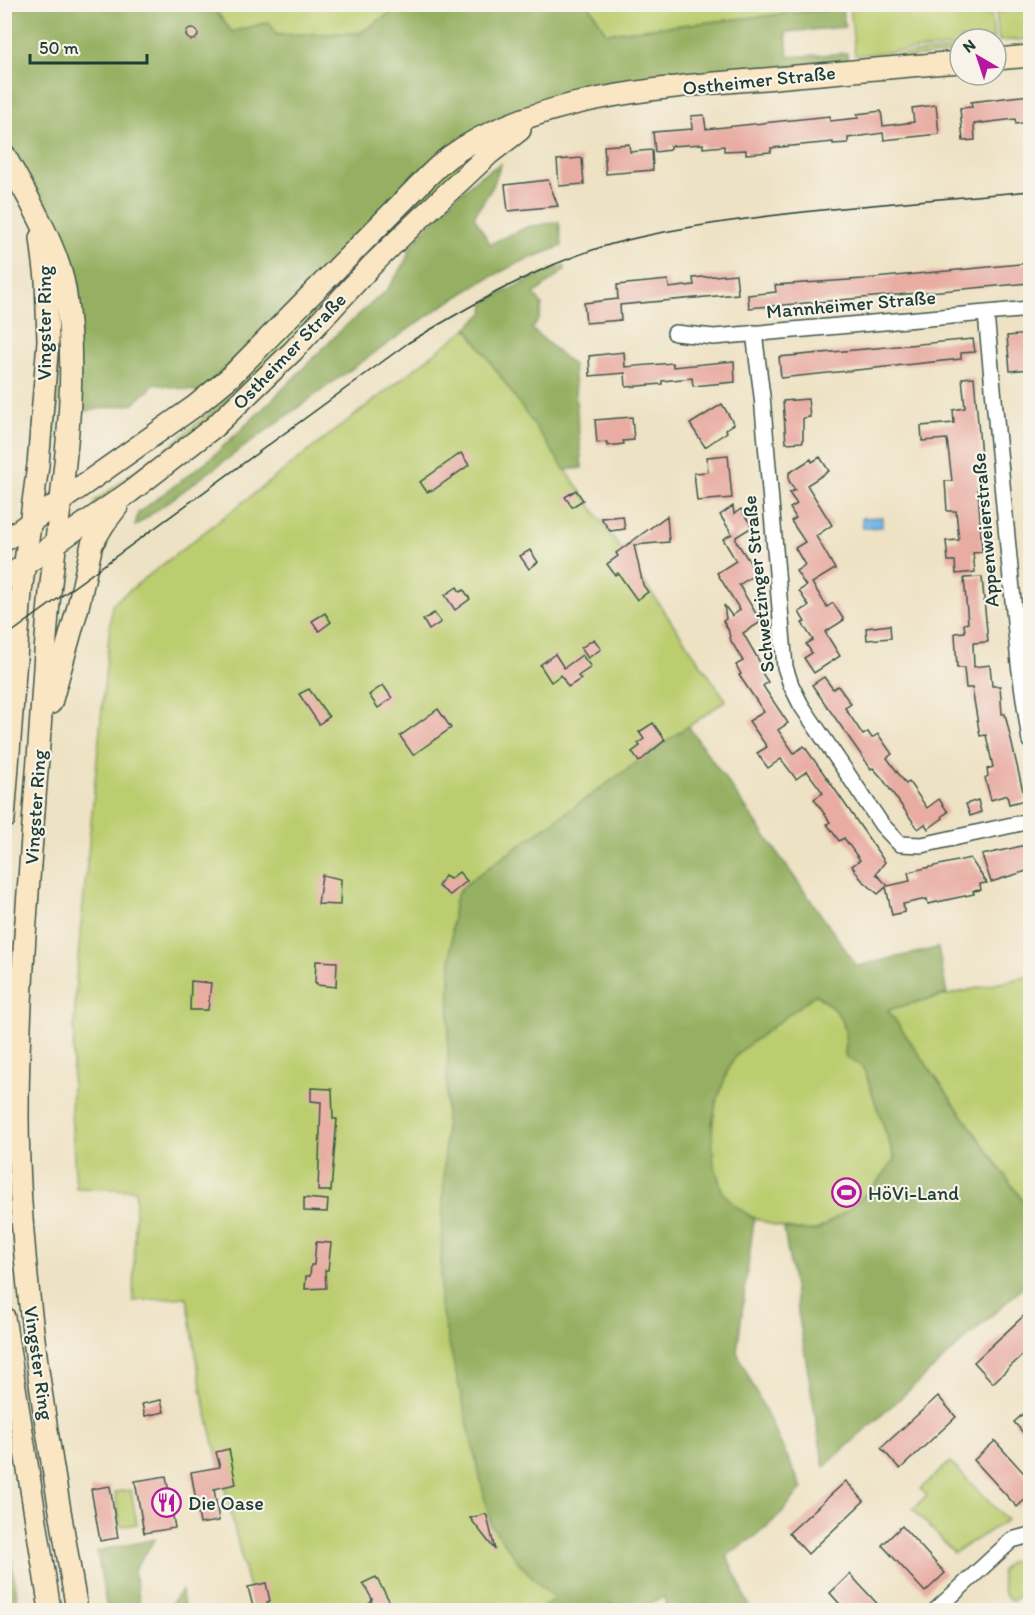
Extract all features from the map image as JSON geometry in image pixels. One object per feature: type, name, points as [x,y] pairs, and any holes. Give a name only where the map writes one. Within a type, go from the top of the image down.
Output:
[{"type":"main road","points":[[1008,58],[1030,56]]},
{"type":"main road","name":"Ostheimer Straße","points":[[4,542],[195,406],[229,378],[423,181],[454,154],[482,137],[511,124],[559,108],[626,94],[705,84],[948,63]]},
{"type":"main road","name":"Ostheimer Straße","points":[[4,579],[130,492],[214,427],[293,351],[371,266],[469,172],[522,129],[559,108]]},
{"type":"main road","name":"Vingster Ring","points":[[4,154],[59,263],[70,328],[69,395],[61,503],[48,612],[21,976],[18,1118],[21,1209],[34,1339],[77,1611]]},
{"type":"main road","points":[[454,154],[465,160],[469,172]]},
{"type":"main road","name":"Vingster Ring","points":[[4,819],[10,673],[38,465],[48,340],[46,279],[39,222]]},
{"type":"main road","points":[[40,744],[78,607],[92,544],[104,524],[130,492]]},
{"type":"main road","name":"Vingster Ring","points":[[4,1317],[50,1611]]},
{"type":"street","name":"Mannheimer Straße","points":[[675,333],[714,337],[1030,309]]},
{"type":"street","name":"Appenweierstraße","points":[[986,314],[1019,664],[1030,741]]},
{"type":"street","name":"Schwetzinger Straße","points":[[754,333],[762,396],[785,667],[791,686],[801,705],[882,825],[900,844],[922,845],[1030,821]]},
{"type":"street","points":[[936,1611],[1012,1540],[1030,1535]]},
{"type":"green space","points":[[404,4],[589,5],[606,33],[842,8],[845,27],[786,32],[788,57],[847,53],[848,65],[601,87],[533,106],[485,126],[200,392],[155,384],[133,404],[79,412],[50,217],[31,179],[5,136],[4,5],[211,5],[232,32],[269,22],[277,35],[360,33]]},
{"type":"green space","points":[[211,5],[404,5],[360,33],[276,35],[269,22],[232,32]]},
{"type":"green space","points":[[589,5],[969,5],[970,15],[991,13],[993,27],[948,27],[948,47],[855,55],[850,7],[606,33]]},
{"type":"green space","points":[[1030,9],[1030,39],[1008,40],[1008,27],[998,27],[996,12]]},
{"type":"green space","points":[[948,50],[948,54],[854,62],[855,59]]},
{"type":"green space","points":[[460,161],[463,165],[238,398],[97,506],[94,502],[167,448],[223,402],[428,184]]},
{"type":"green space","points":[[501,164],[493,186],[474,216],[490,244],[527,227],[559,222],[562,246],[518,263],[439,308],[135,526],[138,513],[211,458],[341,330],[387,290],[405,263],[410,248],[425,229],[480,176]]},
{"type":"green space","points":[[564,265],[565,270],[534,294],[542,305],[539,319],[532,329],[573,365],[582,468],[565,470],[467,328],[484,312],[485,302]]},
{"type":"green space","points":[[467,328],[726,700],[471,880],[457,895],[454,905],[441,1265],[520,1564],[555,1599],[540,1610],[254,1610],[202,1393],[187,1297],[133,1301],[136,1190],[76,1188],[71,1112],[76,978],[112,604]]},
{"type":"green space","points":[[57,333],[59,335],[58,402],[53,465],[47,470]]},
{"type":"green space","points":[[688,726],[857,966],[938,948],[947,994],[888,1010],[1030,1211],[1030,1281],[824,1467],[784,1229],[816,1231],[851,1208],[878,1182],[895,1159],[865,1072],[859,1064],[845,1056],[846,1034],[842,1020],[816,994],[739,1052],[730,1065],[716,1103],[712,1125],[713,1158],[722,1191],[732,1203],[754,1219],[737,1352],[802,1488],[779,1516],[727,1556],[751,1610],[667,1610],[664,1597],[644,1606],[609,1604],[607,1610],[540,1610],[554,1599],[520,1564],[491,1525],[440,1305],[454,905],[457,895],[471,880]]},
{"type":"green space","points":[[1030,976],[1030,1211],[887,1009]]},
{"type":"green space","points":[[815,994],[842,1019],[846,1034],[845,1056],[859,1064],[865,1071],[895,1160],[870,1190],[841,1216],[818,1229],[802,1230],[766,1223],[737,1208],[726,1197],[716,1175],[713,1158],[713,1119],[722,1081],[729,1065],[739,1052]]},
{"type":"green space","points":[[950,1462],[1007,1520],[954,1553],[913,1509],[927,1495],[920,1489]]},
{"type":"green space","points":[[131,1490],[137,1524],[120,1527],[115,1492]]},
{"type":"green space","points":[[5,1515],[19,1610],[5,1610]]},
{"type":"green space","points":[[155,1539],[134,1570],[141,1610],[107,1610],[97,1551]]},
{"type":"green space","points":[[1022,1559],[1030,1568],[1030,1590],[1013,1601],[1004,1593],[1001,1571],[1008,1562]]},
{"type":"green space","points":[[181,1590],[185,1610],[167,1610]]},
{"type":"water","points":[[882,517],[882,527],[863,528],[862,518]]},
{"type":"building","points":[[194,28],[197,29],[197,39],[190,40],[187,39],[186,32],[187,29]]},
{"type":"building","points":[[1030,95],[1029,122],[1016,124],[1015,119],[974,124],[975,140],[963,141],[960,108],[972,107],[971,102]]},
{"type":"building","points":[[936,105],[939,134],[884,140],[883,133],[848,138],[848,143],[833,144],[833,142],[771,148],[771,152],[746,154],[746,150],[724,151],[724,146],[703,148],[703,144],[670,146],[670,150],[655,152],[653,132],[692,129],[691,116],[704,115],[706,129],[830,116],[830,121],[858,118],[857,114],[881,111],[883,126],[914,122],[912,108]]},
{"type":"building","points":[[629,144],[630,152],[652,150],[653,170],[606,174],[604,146]]},
{"type":"building","points":[[582,158],[584,184],[559,186],[557,160]]},
{"type":"building","points":[[548,180],[558,206],[508,211],[505,185]]},
{"type":"building","points":[[1030,263],[1030,283],[749,308],[748,295],[776,292],[775,285]]},
{"type":"building","points":[[736,274],[738,294],[620,305],[621,320],[586,323],[584,303],[618,299],[617,285],[668,280],[669,288],[694,285],[693,278]]},
{"type":"building","points":[[1030,334],[1030,369],[1010,371],[1007,336]]},
{"type":"building","points":[[973,339],[975,352],[961,353],[961,359],[781,378],[779,357]]},
{"type":"building","points":[[624,352],[625,367],[673,363],[673,367],[734,361],[735,382],[693,386],[692,378],[662,381],[662,384],[626,387],[625,373],[590,376],[589,356]]},
{"type":"building","points":[[974,377],[981,456],[976,456],[982,552],[973,553],[975,572],[956,574],[955,561],[948,561],[946,541],[959,540],[956,511],[947,511],[945,481],[952,481],[947,439],[922,441],[921,426],[954,423],[953,410],[965,408],[962,378]]},
{"type":"building","points":[[808,399],[810,417],[803,418],[803,442],[786,443],[783,401]]},
{"type":"building","points":[[722,404],[734,424],[726,429],[727,432],[705,447],[690,424]]},
{"type":"building","points":[[632,417],[634,440],[607,446],[607,442],[597,443],[595,420]]},
{"type":"building","points":[[461,453],[469,465],[432,491],[427,492],[420,482]]},
{"type":"building","points":[[728,455],[732,498],[697,501],[694,473],[708,472],[707,457]]},
{"type":"building","points":[[820,457],[829,471],[807,485],[832,525],[816,536],[835,569],[812,583],[827,607],[833,603],[844,620],[825,632],[840,656],[814,673],[804,658],[812,653],[806,644],[813,640],[802,623],[805,622],[799,612],[809,606],[799,591],[806,586],[796,571],[805,565],[795,548],[805,542],[791,521],[796,518],[790,508],[797,504],[789,493],[795,490],[789,481],[789,473],[811,459],[812,462]]},
{"type":"building","points":[[576,490],[583,500],[572,507],[565,497]]},
{"type":"building","points":[[733,506],[734,514],[741,509],[752,527],[736,537],[736,541],[757,573],[739,585],[761,622],[743,633],[765,671],[762,673],[768,682],[763,686],[788,723],[778,730],[794,753],[804,746],[827,778],[885,862],[876,874],[888,886],[910,881],[908,872],[970,858],[987,883],[980,884],[981,890],[973,891],[974,894],[928,904],[927,899],[903,904],[905,912],[892,915],[886,887],[878,894],[861,879],[852,866],[860,860],[844,838],[839,841],[827,824],[830,822],[814,799],[823,793],[807,771],[796,779],[781,759],[768,768],[757,753],[767,747],[749,721],[764,712],[739,675],[741,674],[736,665],[743,661],[723,621],[726,619],[724,605],[732,616],[740,610],[717,573],[736,561],[723,539],[732,534],[720,515]]},
{"type":"building","points":[[623,516],[625,529],[610,531],[601,518]]},
{"type":"building","points":[[667,516],[669,542],[634,545],[643,585],[648,592],[637,600],[618,573],[615,575],[607,564],[618,556],[616,553]]},
{"type":"building","points":[[530,550],[538,562],[529,569],[520,556]]},
{"type":"building","points":[[982,577],[988,642],[973,643],[974,667],[990,665],[992,686],[1000,686],[1002,714],[1005,714],[1025,800],[1009,804],[1007,795],[991,800],[985,778],[988,776],[987,769],[993,767],[986,735],[980,736],[972,688],[966,688],[964,668],[957,668],[955,633],[965,632],[964,624],[968,623],[964,578]]},
{"type":"building","points":[[457,587],[460,592],[464,590],[470,599],[455,610],[445,595]]},
{"type":"building","points":[[325,613],[331,622],[319,631],[312,621]]},
{"type":"building","points":[[434,613],[441,622],[429,630],[423,620]]},
{"type":"building","points":[[890,625],[891,638],[867,640],[866,628]]},
{"type":"building","points":[[594,639],[601,649],[588,658],[581,648]]},
{"type":"building","points":[[555,654],[564,668],[582,655],[591,667],[578,676],[581,679],[568,687],[561,675],[551,682],[540,665]]},
{"type":"building","points":[[824,677],[833,689],[838,686],[851,704],[845,708],[863,735],[868,732],[872,738],[878,734],[892,754],[887,758],[906,784],[909,782],[927,808],[939,799],[948,812],[942,816],[943,818],[928,829],[925,824],[918,829],[882,778],[873,768],[871,769],[812,685]]},
{"type":"building","points":[[383,685],[392,698],[378,708],[369,695]]},
{"type":"building","points":[[309,689],[329,717],[319,724],[299,694]]},
{"type":"building","points":[[438,709],[451,728],[413,755],[400,736]]},
{"type":"building","points":[[653,723],[665,740],[639,762],[632,752],[640,746],[638,743],[644,739],[639,732]]},
{"type":"building","points":[[978,800],[981,812],[970,816],[966,804]]},
{"type":"building","points":[[1030,844],[1030,870],[991,882],[982,855]]},
{"type":"building","points":[[459,872],[467,881],[450,895],[438,886],[445,876],[450,879]]},
{"type":"building","points":[[322,875],[341,879],[340,905],[318,904]]},
{"type":"building","points":[[316,961],[337,962],[336,987],[315,983]]},
{"type":"building","points":[[191,981],[211,983],[208,1010],[190,1010]]},
{"type":"building","points":[[311,1088],[332,1089],[333,1119],[337,1119],[331,1191],[318,1191],[321,1102],[311,1101]]},
{"type":"building","points":[[304,1198],[328,1200],[327,1212],[304,1211]]},
{"type":"building","points":[[316,1242],[331,1243],[328,1270],[325,1270],[326,1288],[305,1289],[306,1276],[310,1276],[311,1265],[314,1265]]},
{"type":"building","points":[[1030,1310],[1030,1348],[993,1383],[974,1362]]},
{"type":"building","points":[[938,1396],[956,1417],[900,1469],[881,1448]]},
{"type":"building","points":[[161,1400],[164,1412],[145,1416],[142,1404]]},
{"type":"building","points":[[1030,1408],[1030,1441],[1014,1422]]},
{"type":"building","points":[[995,1441],[1030,1480],[1030,1495],[1017,1507],[974,1460]]},
{"type":"building","points":[[229,1449],[236,1484],[214,1489],[219,1521],[200,1524],[191,1472],[220,1467],[216,1452]]},
{"type":"building","points":[[166,1476],[175,1528],[144,1533],[135,1481]]},
{"type":"building","points":[[846,1481],[864,1501],[808,1554],[789,1533]]},
{"type":"building","points":[[110,1486],[118,1538],[100,1541],[91,1489]]},
{"type":"building","points":[[485,1514],[487,1516],[495,1550],[470,1518]]},
{"type":"building","points":[[902,1526],[945,1573],[925,1592],[882,1545]]},
{"type":"building","points":[[850,1574],[884,1611],[846,1611],[830,1593]]},
{"type":"building","points":[[376,1577],[395,1611],[360,1611],[372,1599],[363,1583]]},
{"type":"building","points":[[266,1583],[270,1601],[267,1602],[269,1611],[254,1611],[248,1587]]},
{"type":"tram line","points":[[4,638],[408,343],[532,274],[612,244],[661,232],[781,214],[1030,191]]},
{"type":"place","name":"HöVi-Land","points":[[847,1193]]},
{"type":"place","name":"Die Oase","points":[[167,1503]]}]
